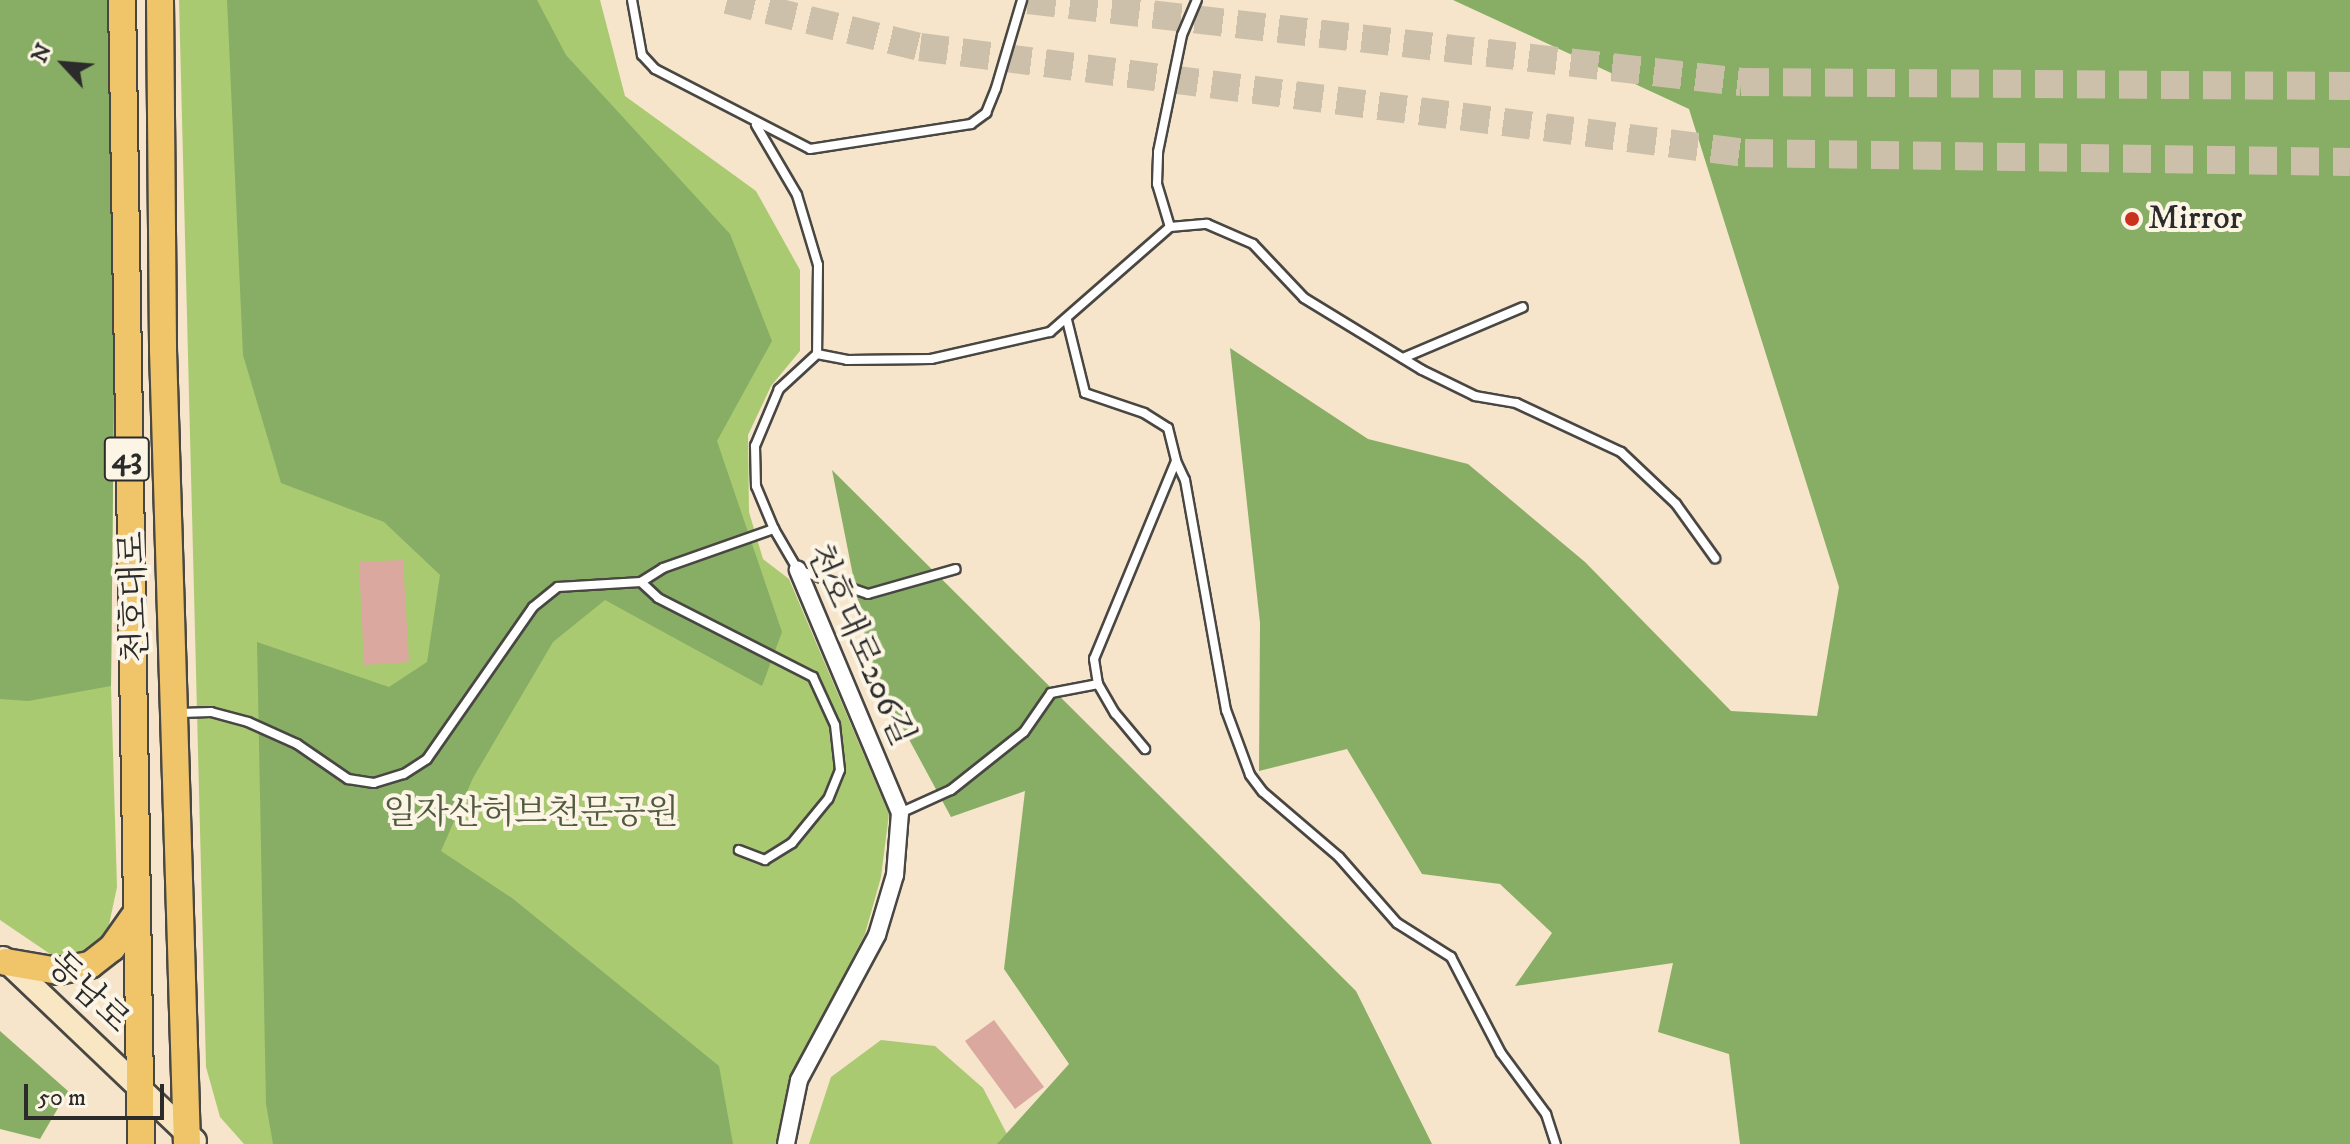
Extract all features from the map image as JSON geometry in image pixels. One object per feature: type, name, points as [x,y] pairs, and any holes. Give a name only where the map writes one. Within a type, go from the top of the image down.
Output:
[{"type":"main road","name":"천호대로","points":[[122,0],[134,917],[141,1144]]},
{"type":"main road","name":"천호대로","points":[[160,0],[175,713],[191,1140]]},
{"type":"main road","points":[[3,958],[58,971],[90,965],[112,948],[134,917]]},
{"type":"main road","name":"동남로","points":[[3,958],[191,1140]]},
{"type":"street","name":"천호대로206길","points":[[786,1144],[799,1080],[877,935],[895,875],[900,813],[798,570]]},
{"type":"lane","points":[[632,0],[642,55],[655,69],[810,149],[971,124],[986,113],[1022,0]]},
{"type":"lane","points":[[1170,227],[1157,184],[1158,152],[1182,35],[1196,0]]},
{"type":"lane","points":[[754,122],[797,195],[818,265],[817,354],[779,389],[755,446],[756,486],[774,529]]},
{"type":"lane","points":[[817,354],[847,360],[931,359],[1050,332],[1170,227],[1207,224],[1253,244],[1304,298],[1403,358],[1475,396],[1516,403],[1621,452],[1676,504],[1715,558]]},
{"type":"lane","points":[[1403,358],[1523,307]]},
{"type":"lane","points":[[1067,320],[1085,393],[1144,413],[1168,428],[1176,461],[1185,480],[1226,710],[1250,775],[1358,876],[1397,923],[1451,957],[1501,1053],[1546,1114],[1556,1144]]},
{"type":"lane","points":[[1145,749],[1098,684],[1094,659],[1103,628],[1176,461]]},
{"type":"lane","name":"천호대로206길","points":[[175,713],[211,712],[248,722],[297,744],[348,779],[374,783],[404,774],[427,759],[545,595],[558,587],[641,582],[663,568],[774,529],[798,570]]},
{"type":"lane","points":[[798,570],[868,594],[918,584],[956,569]]},
{"type":"lane","points":[[641,582],[658,598],[813,677],[835,725],[840,770],[828,799],[792,843],[765,860],[739,850]]},
{"type":"lane","points":[[900,813],[964,780],[1024,732],[1051,693],[1098,684]]},
{"type":"green space","points":[[0,0],[117,0],[111,686],[117,887],[106,939],[87,955],[59,960],[0,920]]},
{"type":"green space","points":[[0,0],[118,0],[111,686],[28,701],[0,699]]},
{"type":"green space","name":"일자산허브천문공원","points":[[179,0],[600,0],[625,96],[756,191],[800,270],[800,351],[771,386],[748,435],[749,512],[763,559],[789,579],[889,814],[881,877],[865,934],[789,1081],[777,1144],[244,1144],[220,1117],[206,1067]]},
{"type":"green space","name":"일자산허브천문공원","points":[[227,0],[537,0],[566,55],[730,234],[772,341],[717,441],[782,632],[762,686],[605,600],[553,642],[473,778],[441,851],[512,898],[719,1066],[733,1144],[273,1144],[266,1104],[257,642],[389,687],[427,662],[440,575],[384,522],[281,483],[243,355]]},
{"type":"green space","points":[[1453,0],[2350,0],[2350,1144],[1740,1144],[1729,1054],[1658,1032],[1673,963],[1515,986],[1552,933],[1500,884],[1422,874],[1347,749],[1259,771],[1260,623],[1230,348],[1368,439],[1468,464],[1585,562],[1731,711],[1817,716],[1839,587],[1689,109]]},
{"type":"green space","points":[[832,470],[1356,991],[1432,1144],[997,1144],[1069,1064],[1004,969],[1025,791],[951,817],[872,671]]},
{"type":"green space","points":[[0,1031],[68,1091],[40,1139],[0,1129]]},
{"type":"green space","points":[[881,1040],[935,1046],[983,1088],[1008,1136],[1007,1144],[809,1144],[831,1077]]},
{"type":"building","points":[[403,560],[409,662],[364,665],[359,562]]},
{"type":"building","points":[[994,1020],[1044,1087],[1015,1109],[965,1041]]},
{"type":"tunnel","points":[[727,0],[920,47],[1745,153],[2350,162]]},
{"type":"tunnel","points":[[1028,0],[1741,82],[2350,86]]},
{"type":"place","name":"Mirror","points":[[2132,219]]}]
